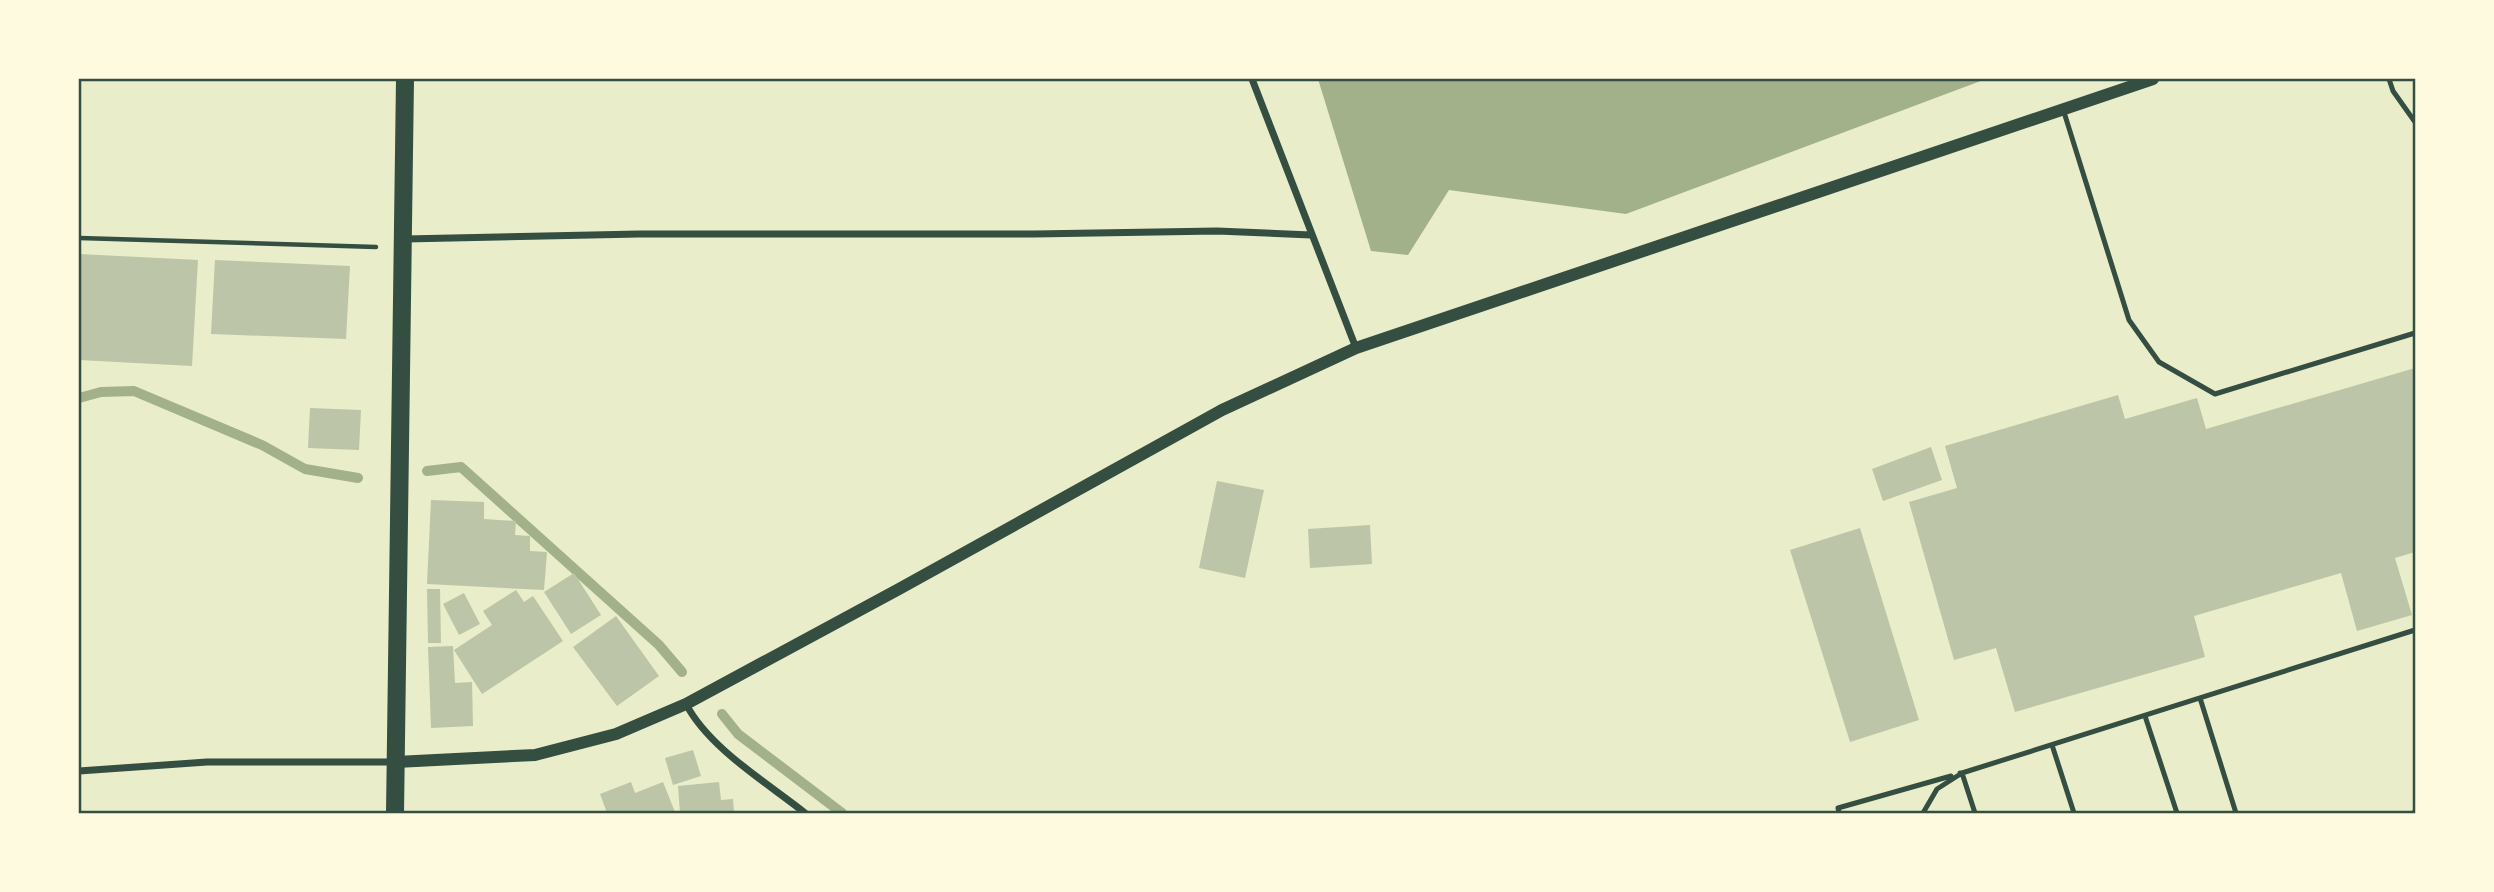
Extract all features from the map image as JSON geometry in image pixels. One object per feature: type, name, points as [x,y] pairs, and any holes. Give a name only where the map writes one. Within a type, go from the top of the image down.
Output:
[{"type":"main road","points":[[395,813],[405,79]]},
{"type":"street","points":[[1252,79],[1356,348]]},
{"type":"street","points":[[79,771],[207,762],[396,762],[536,755],[616,734],[686,704],[1222,410],[1356,348],[2154,79]]},
{"type":"street","points":[[404,243],[639,234],[1217,231],[1311,235]]},
{"type":"street","points":[[686,704],[695,720],[715,743],[805,813]]},
{"type":"lane","points":[[2389,79],[2393,91],[2415,122]]},
{"type":"lane","points":[[2063,109],[2129,320],[2159,362],[2215,394],[2415,333]]},
{"type":"lane","points":[[1839,813],[1838,808],[2052,746],[2415,630]]},
{"type":"lane","points":[[2200,698],[2236,813]]},
{"type":"lane","points":[[2145,716],[2177,813]]},
{"type":"lane","points":[[2052,746],[2074,813]]},
{"type":"lane","points":[[1923,813],[1937,789],[1962,773]]},
{"type":"lane","points":[[1962,773],[1975,813]]},
{"type":"path","points":[[79,238],[404,243]]},
{"type":"shaded area","points":[[1318,79],[1986,79],[1626,214],[1449,190],[1408,255],[1371,251]]},
{"type":"building","points":[[79,254],[198,260],[192,366],[79,360]]},
{"type":"building","points":[[215,260],[350,266],[346,339],[211,334]]},
{"type":"building","points":[[2415,368],[2415,552],[2395,558],[2412,615],[2357,631],[2341,573],[2194,616],[2205,657],[2015,712],[1996,648],[1954,660],[1909,502],[1957,488],[1945,446],[2118,395],[2125,419],[2197,398],[2206,429]]},
{"type":"building","points":[[310,408],[361,410],[359,450],[308,448]]},
{"type":"building","points":[[1931,447],[1942,480],[1883,501],[1872,469]]},
{"type":"building","points":[[1217,481],[1264,490],[1245,578],[1199,568]]},
{"type":"building","points":[[431,500],[484,502],[484,519],[516,521],[515,535],[530,536],[530,551],[547,552],[544,590],[427,584]]},
{"type":"building","points":[[1370,525],[1372,564],[1310,568],[1308,529]]},
{"type":"building","points":[[1860,528],[1919,720],[1850,742],[1790,550]]},
{"type":"building","points":[[574,573],[601,615],[571,634],[544,592]]},
{"type":"building","points":[[427,589],[440,589],[441,643],[428,643]]},
{"type":"building","points":[[516,590],[524,602],[533,596],[563,641],[482,694],[454,650],[492,625],[483,611]]},
{"type":"building","points":[[464,593],[480,624],[459,635],[443,604]]},
{"type":"building","points":[[616,616],[659,676],[617,706],[573,647]]},
{"type":"building","points":[[453,646],[455,683],[472,682],[473,726],[431,728],[428,647]]},
{"type":"building","points":[[693,750],[701,776],[673,785],[665,758]]},
{"type":"building","points":[[631,782],[635,793],[663,782],[675,812],[607,813],[600,794]]},
{"type":"building","points":[[719,782],[721,800],[733,799],[734,813],[680,813],[678,786]]},
{"type":"waterway","points":[[79,398],[101,392],[134,391],[262,445],[305,469],[358,478]]},
{"type":"waterway","points":[[427,471],[461,467],[659,645],[682,672]]},
{"type":"waterway","points":[[722,714],[738,734],[842,813]]}]
